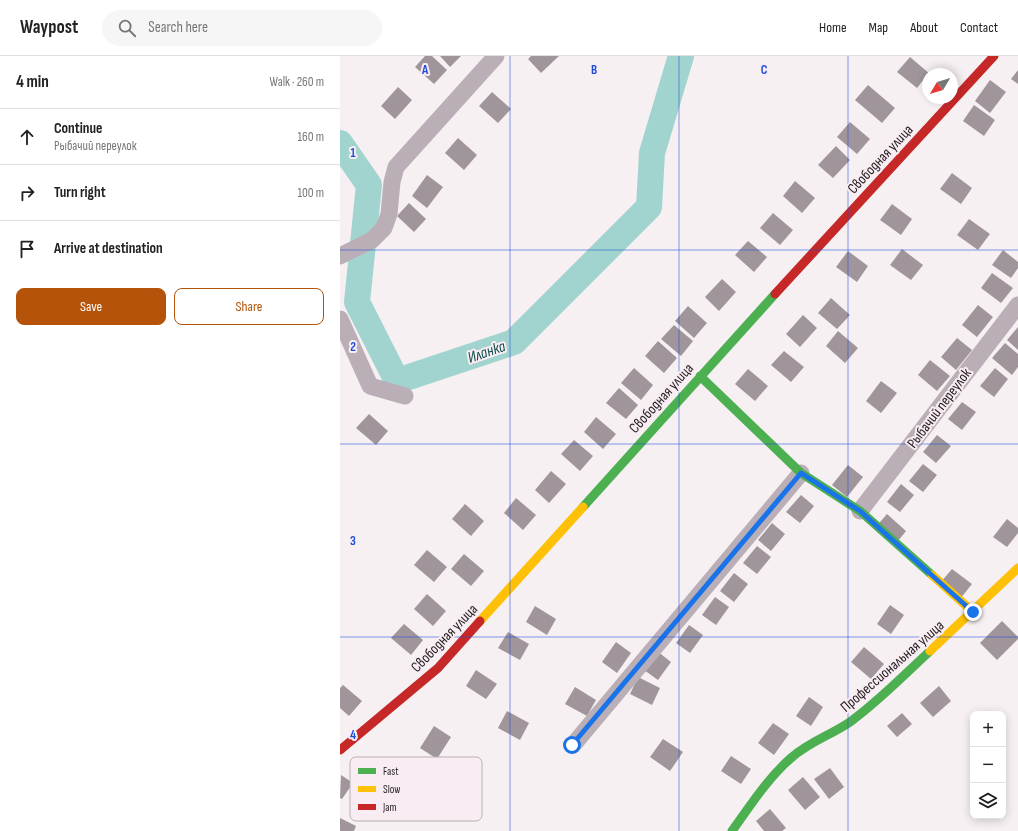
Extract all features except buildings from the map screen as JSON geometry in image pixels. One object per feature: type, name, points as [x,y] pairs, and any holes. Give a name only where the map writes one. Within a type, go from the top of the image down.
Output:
[{"type":"street","points":[[342,255],[372,240],[384,228],[389,214],[392,182],[396,168],[496,56]]},
{"type":"street","name":"Свободная улица","points":[[340,750],[438,668],[700,376],[994,56]]},
{"type":"street","name":"Рыбачий переулок","points":[[860,511],[1018,305]]},
{"type":"street","points":[[340,319],[370,386],[405,396]]},
{"type":"street","points":[[700,376],[801,473],[860,511],[973,612]]},
{"type":"street","points":[[572,745],[801,473]]},
{"type":"street","name":"Профессиональная улица","points":[[732,831],[772,776],[792,757],[810,744],[849,723],[866,710],[973,612],[1018,568]]},
{"type":"waterway","name":"Иланка","points":[[340,143],[369,185],[357,302],[397,381],[514,342],[649,207],[652,153],[681,56]]},
{"type":"traffic: fast","points":[[583,507],[775,294]]},
{"type":"traffic: fast","points":[[700,376],[801,473],[860,511],[932,575]]},
{"type":"traffic: fast","points":[[732,831],[752,802],[782,766],[805,747],[843,727],[861,714],[930,651]]},
{"type":"traffic: slow","points":[[480,621],[583,507]]},
{"type":"traffic: slow","points":[[930,651],[1018,568]]},
{"type":"traffic: slow","points":[[932,575],[973,612]]},
{"type":"traffic: jam","points":[[775,294],[994,56]]},
{"type":"traffic: jam","points":[[340,750],[438,668],[480,621]]},
{"type":"route","points":[[572,745],[801,473],[860,511],[973,612]]}]
